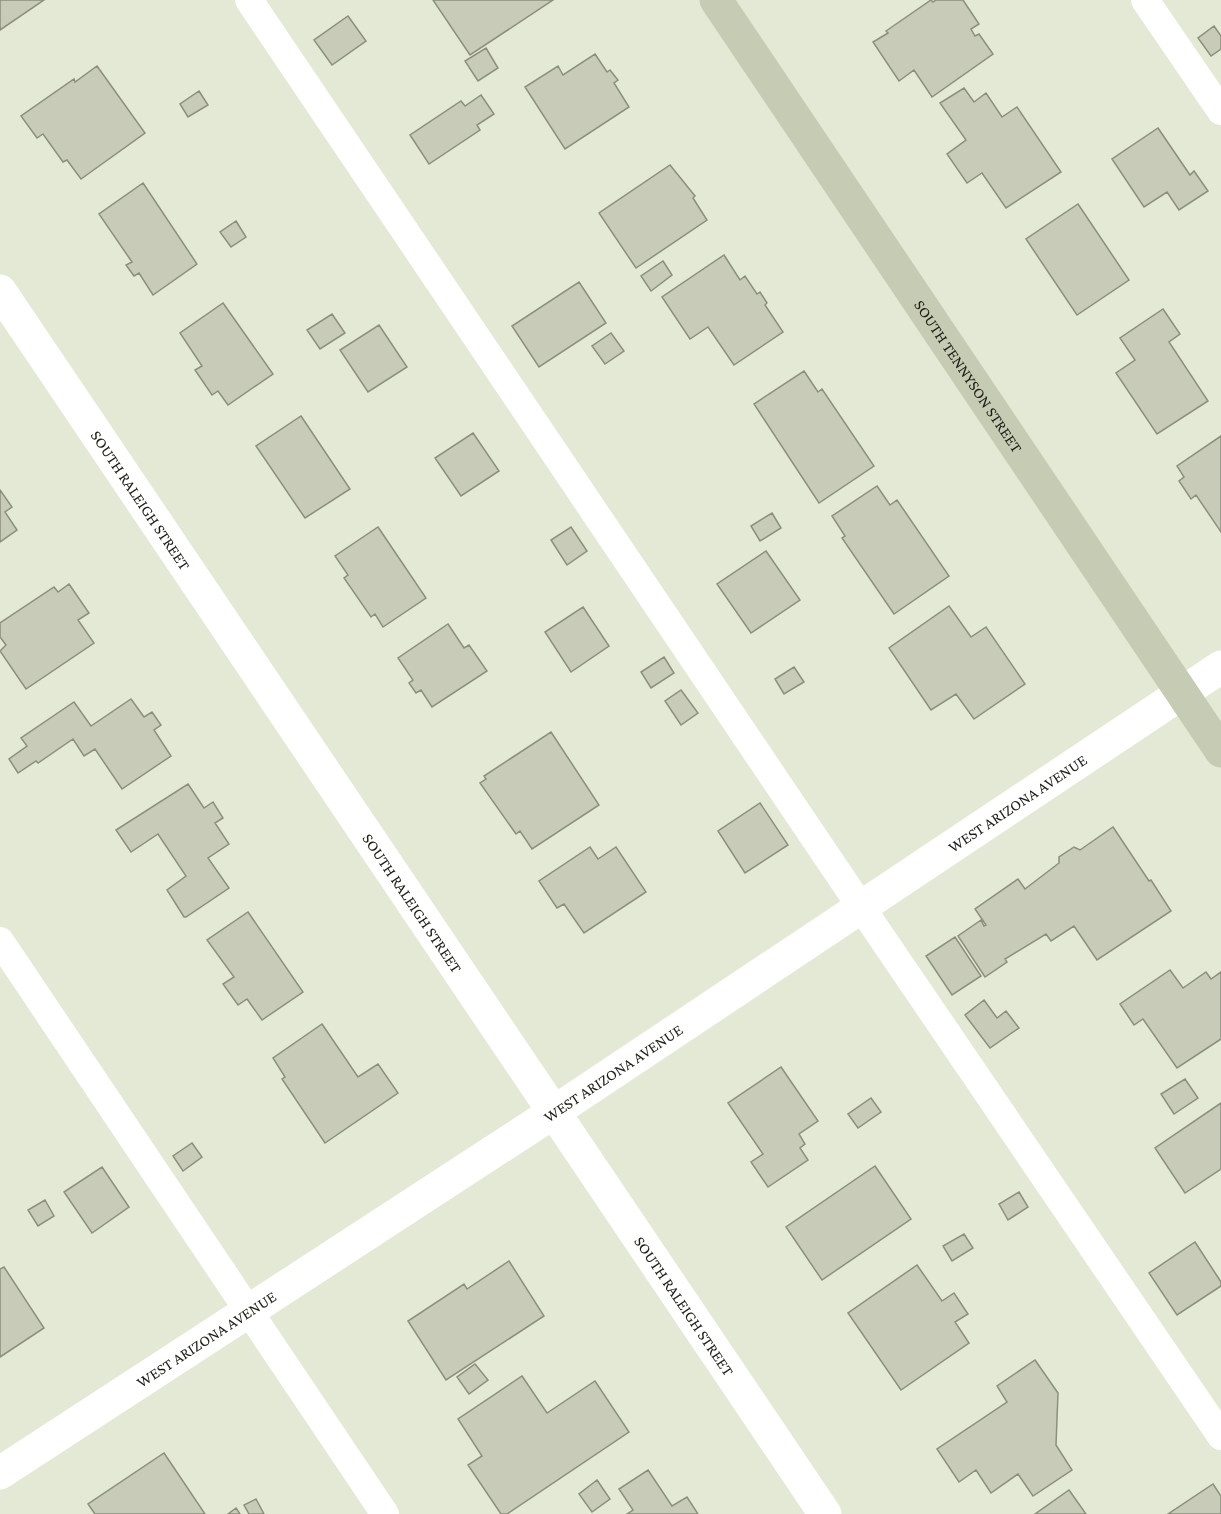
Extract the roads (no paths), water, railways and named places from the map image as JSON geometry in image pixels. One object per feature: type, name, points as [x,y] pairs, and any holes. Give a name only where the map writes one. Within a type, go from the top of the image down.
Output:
[{"type":"street","name":"SOUTH TENNYSON STREET","points":[[716,0],[1221,751]]},
{"type":"street","name":"SOUTH RALEIGH STREET","points":[[0,291],[825,1514]]},
{"type":"street","name":"WEST ARIZONA AVENUE","points":[[0,1473],[554,1112],[1221,667]]},
{"type":"lane","points":[[249,0],[1221,1436]]},
{"type":"lane","points":[[1145,0],[1221,111]]},
{"type":"lane","points":[[0,941],[385,1514]]}]
